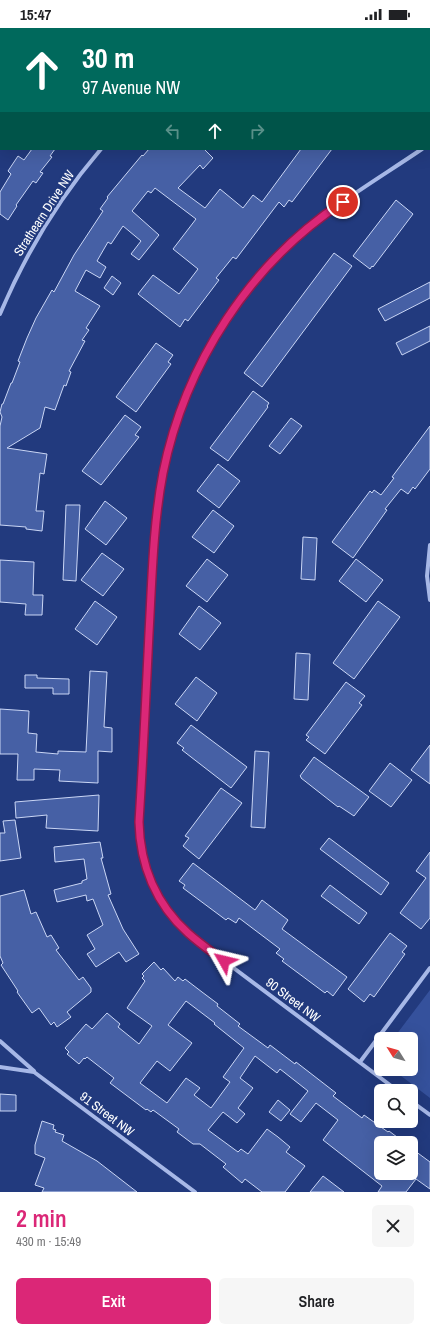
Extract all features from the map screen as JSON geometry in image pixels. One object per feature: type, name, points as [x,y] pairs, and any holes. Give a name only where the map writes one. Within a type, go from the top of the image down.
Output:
[{"type":"street","name":"Strathearn Drive NW","points":[[0,314],[16,278],[42,231],[74,184],[100,150]]},
{"type":"street","name":"90 Street NW","points":[[389,1084],[178,924],[162,904],[148,876],[141,848],[139,822],[158,502],[163,472],[179,414],[189,388],[214,338],[244,295],[284,250],[329,210],[420,150]]},
{"type":"street","points":[[430,545],[427,576],[430,600]]},
{"type":"street","points":[[360,1062],[430,968]]},
{"type":"street","points":[[0,1040],[34,1072]]},
{"type":"street","name":"91 Street NW","points":[[0,1067],[34,1072],[195,1192]]},
{"type":"street","points":[[418,1106],[430,1115]]},
{"type":"shaded area","points":[[430,990],[430,1098],[418,1089],[418,1084],[412,1084],[401,1076],[418,1076],[418,1032],[398,1032]]},
{"type":"building","points":[[31,150],[54,150],[50,156],[52,157],[40,172],[43,173],[36,183],[33,181],[16,205],[17,206],[8,220],[0,214],[0,192],[11,174],[8,171],[18,156],[24,160]]},
{"type":"building","points":[[148,150],[205,150],[213,158],[203,169],[200,165],[178,188],[205,208],[220,189],[243,208],[253,195],[262,202],[300,150],[331,150],[292,202],[289,200],[284,207],[279,202],[236,259],[233,257],[216,278],[219,280],[188,321],[185,319],[180,327],[138,294],[153,275],[179,294],[198,269],[173,249],[196,219],[155,188],[151,193],[148,191],[132,211],[159,235],[139,260],[131,254],[141,241],[123,226],[111,244],[108,242],[97,261],[106,267],[100,278],[86,270],[75,291],[100,306],[86,328],[89,330],[82,340],[85,341],[69,371],[71,372],[66,386],[64,385],[55,410],[45,407],[40,428],[7,448],[47,454],[44,474],[40,473],[36,511],[44,511],[42,531],[26,529],[26,527],[0,525],[0,426],[2,417],[0,412],[20,362],[18,361],[36,318],[52,290],[54,292],[74,255],[103,211],[100,209],[108,198],[107,197],[142,155],[143,156]]},
{"type":"building","points":[[396,200],[413,214],[370,269],[353,256]]},
{"type":"building","points":[[334,253],[352,266],[262,387],[244,373]]},
{"type":"building","points":[[112,276],[121,283],[113,295],[104,288]]},
{"type":"building","points":[[430,282],[430,298],[385,321],[378,309]]},
{"type":"building","points":[[430,326],[430,341],[402,355],[396,343]]},
{"type":"building","points":[[156,343],[173,355],[168,362],[171,364],[136,412],[116,397]]},
{"type":"building","points":[[253,391],[269,403],[267,406],[268,407],[228,461],[210,448]]},
{"type":"building","points":[[125,415],[141,427],[135,435],[139,437],[101,485],[82,471]]},
{"type":"building","points":[[291,418],[302,426],[280,454],[269,446]]},
{"type":"building","points":[[430,426],[430,469],[415,489],[413,487],[408,494],[401,489],[385,509],[387,510],[353,558],[332,542],[370,491],[372,493],[374,490],[381,495],[394,478],[392,477]]},
{"type":"building","points":[[218,464],[240,481],[219,508],[197,491]]},
{"type":"building","points":[[105,501],[127,518],[106,545],[85,529]]},
{"type":"building","points":[[66,505],[80,505],[76,581],[63,580]]},
{"type":"building","points":[[213,510],[234,526],[214,553],[192,537]]},
{"type":"building","points":[[303,537],[317,538],[315,580],[301,579]]},
{"type":"building","points":[[102,553],[124,569],[103,596],[81,580]]},
{"type":"building","points":[[207,559],[228,575],[207,602],[186,586]]},
{"type":"building","points":[[356,559],[383,580],[366,602],[339,581]]},
{"type":"building","points":[[0,560],[34,562],[33,595],[43,595],[42,615],[25,615],[26,604],[0,602]]},
{"type":"building","points":[[95,601],[117,617],[97,645],[75,629]]},
{"type":"building","points":[[378,601],[400,617],[354,679],[333,663]]},
{"type":"building","points":[[199,606],[221,623],[200,650],[179,634]]},
{"type":"building","points":[[296,653],[310,654],[308,700],[294,699]]},
{"type":"building","points":[[90,671],[107,672],[104,727],[112,728],[112,752],[98,751],[98,783],[59,781],[60,770],[34,769],[34,780],[17,780],[18,754],[0,754],[0,709],[29,711],[28,733],[37,734],[36,752],[58,754],[58,751],[86,752]]},
{"type":"building","points":[[25,675],[37,675],[37,678],[69,679],[69,694],[53,694],[53,688],[25,688]]},
{"type":"building","points":[[196,677],[217,693],[197,721],[175,704]]},
{"type":"building","points":[[346,682],[365,696],[359,703],[362,705],[325,754],[306,740],[309,737],[306,735]]},
{"type":"building","points":[[191,725],[247,767],[231,788],[182,750],[184,748],[177,743]]},
{"type":"building","points":[[430,745],[430,784],[411,770]]},
{"type":"building","points":[[255,751],[269,752],[265,828],[251,827]]},
{"type":"building","points":[[314,757],[369,797],[354,816],[339,806],[338,807],[301,778],[300,776]]},
{"type":"building","points":[[390,763],[412,780],[391,807],[369,791]]},
{"type":"building","points":[[221,788],[242,803],[199,859],[183,846],[189,838],[185,836]]},
{"type":"building","points":[[99,795],[98,831],[46,828],[47,815],[16,818],[15,802]]},
{"type":"building","points":[[15,820],[21,858],[0,861],[0,833],[5,833],[3,821]]},
{"type":"building","points":[[329,838],[389,883],[381,895],[320,849]]},
{"type":"building","points":[[100,842],[103,858],[101,858],[111,894],[108,895],[123,929],[139,954],[126,962],[119,952],[96,967],[87,954],[95,949],[87,935],[103,925],[93,899],[87,901],[86,895],[57,902],[54,890],[82,883],[82,881],[87,879],[84,859],[55,862],[54,847]]},
{"type":"building","points":[[430,852],[430,918],[421,929],[400,913],[426,878],[416,871]]},
{"type":"building","points":[[193,863],[255,910],[262,900],[288,920],[282,929],[347,977],[333,996],[327,991],[325,993],[282,961],[284,959],[276,953],[280,949],[239,918],[236,923],[228,918],[226,920],[183,888],[185,885],[179,881]]},
{"type":"building","points":[[330,885],[367,913],[359,924],[321,896]]},
{"type":"building","points":[[24,890],[31,914],[36,912],[47,937],[51,935],[59,948],[56,950],[79,980],[83,977],[91,988],[91,992],[67,1012],[71,1017],[57,1027],[54,1022],[51,1025],[39,1008],[32,1013],[17,992],[18,991],[1,965],[3,963],[0,956],[0,896]]},
{"type":"building","points":[[390,933],[407,946],[402,952],[405,954],[374,997],[370,994],[364,1002],[348,989]]},
{"type":"building","points":[[154,962],[161,970],[163,968],[175,981],[178,977],[183,981],[185,979],[218,1004],[217,1006],[240,1024],[238,1026],[268,1048],[270,1045],[295,1064],[296,1062],[336,1093],[333,1096],[362,1118],[364,1115],[374,1122],[374,1128],[382,1128],[396,1136],[374,1136],[374,1180],[323,1140],[338,1120],[316,1103],[301,1122],[290,1114],[308,1091],[280,1069],[277,1073],[255,1056],[240,1078],[253,1088],[238,1108],[245,1114],[237,1123],[223,1112],[208,1130],[238,1152],[241,1149],[248,1154],[267,1129],[278,1137],[290,1147],[286,1152],[305,1166],[285,1192],[262,1192],[245,1179],[242,1183],[223,1167],[226,1164],[200,1144],[193,1144],[177,1132],[179,1129],[153,1110],[151,1112],[147,1109],[146,1110],[110,1083],[114,1078],[87,1057],[85,1059],[84,1058],[79,1064],[67,1054],[69,1052],[65,1048],[86,1024],[92,1029],[107,1013],[120,1024],[118,1027],[139,1044],[152,1026],[127,1008],[145,981],[142,978],[144,976],[142,974]],"holes":[[[186,1001],[215,1023],[214,1024],[244,1048],[223,1077],[230,1082],[211,1108],[194,1095],[200,1088],[186,1078],[167,1103],[140,1083],[157,1061],[170,1071],[192,1043],[168,1025]]]},
{"type":"building","points":[[0,1094],[16,1095],[16,1111],[0,1111]]},
{"type":"building","points":[[278,1100],[290,1110],[281,1121],[269,1112]]},
{"type":"building","points":[[42,1121],[54,1125],[53,1129],[56,1130],[55,1132],[64,1135],[62,1141],[97,1161],[137,1192],[42,1192],[44,1188],[35,1185],[45,1158],[35,1154],[35,1145]]},
{"type":"building","points":[[418,1153],[430,1162],[430,1189],[417,1180]]},
{"type":"building","points":[[323,1176],[344,1192],[310,1192]]},
{"type":"building","points":[[374,1180],[415,1180],[406,1192],[378,1192],[382,1186]]},
{"type":"route","points":[[224,961],[188,934],[162,904],[148,876],[141,848],[139,822],[158,502],[163,472],[179,414],[189,388],[214,338],[228,316],[263,272],[306,230],[329,210],[343,202]]}]
